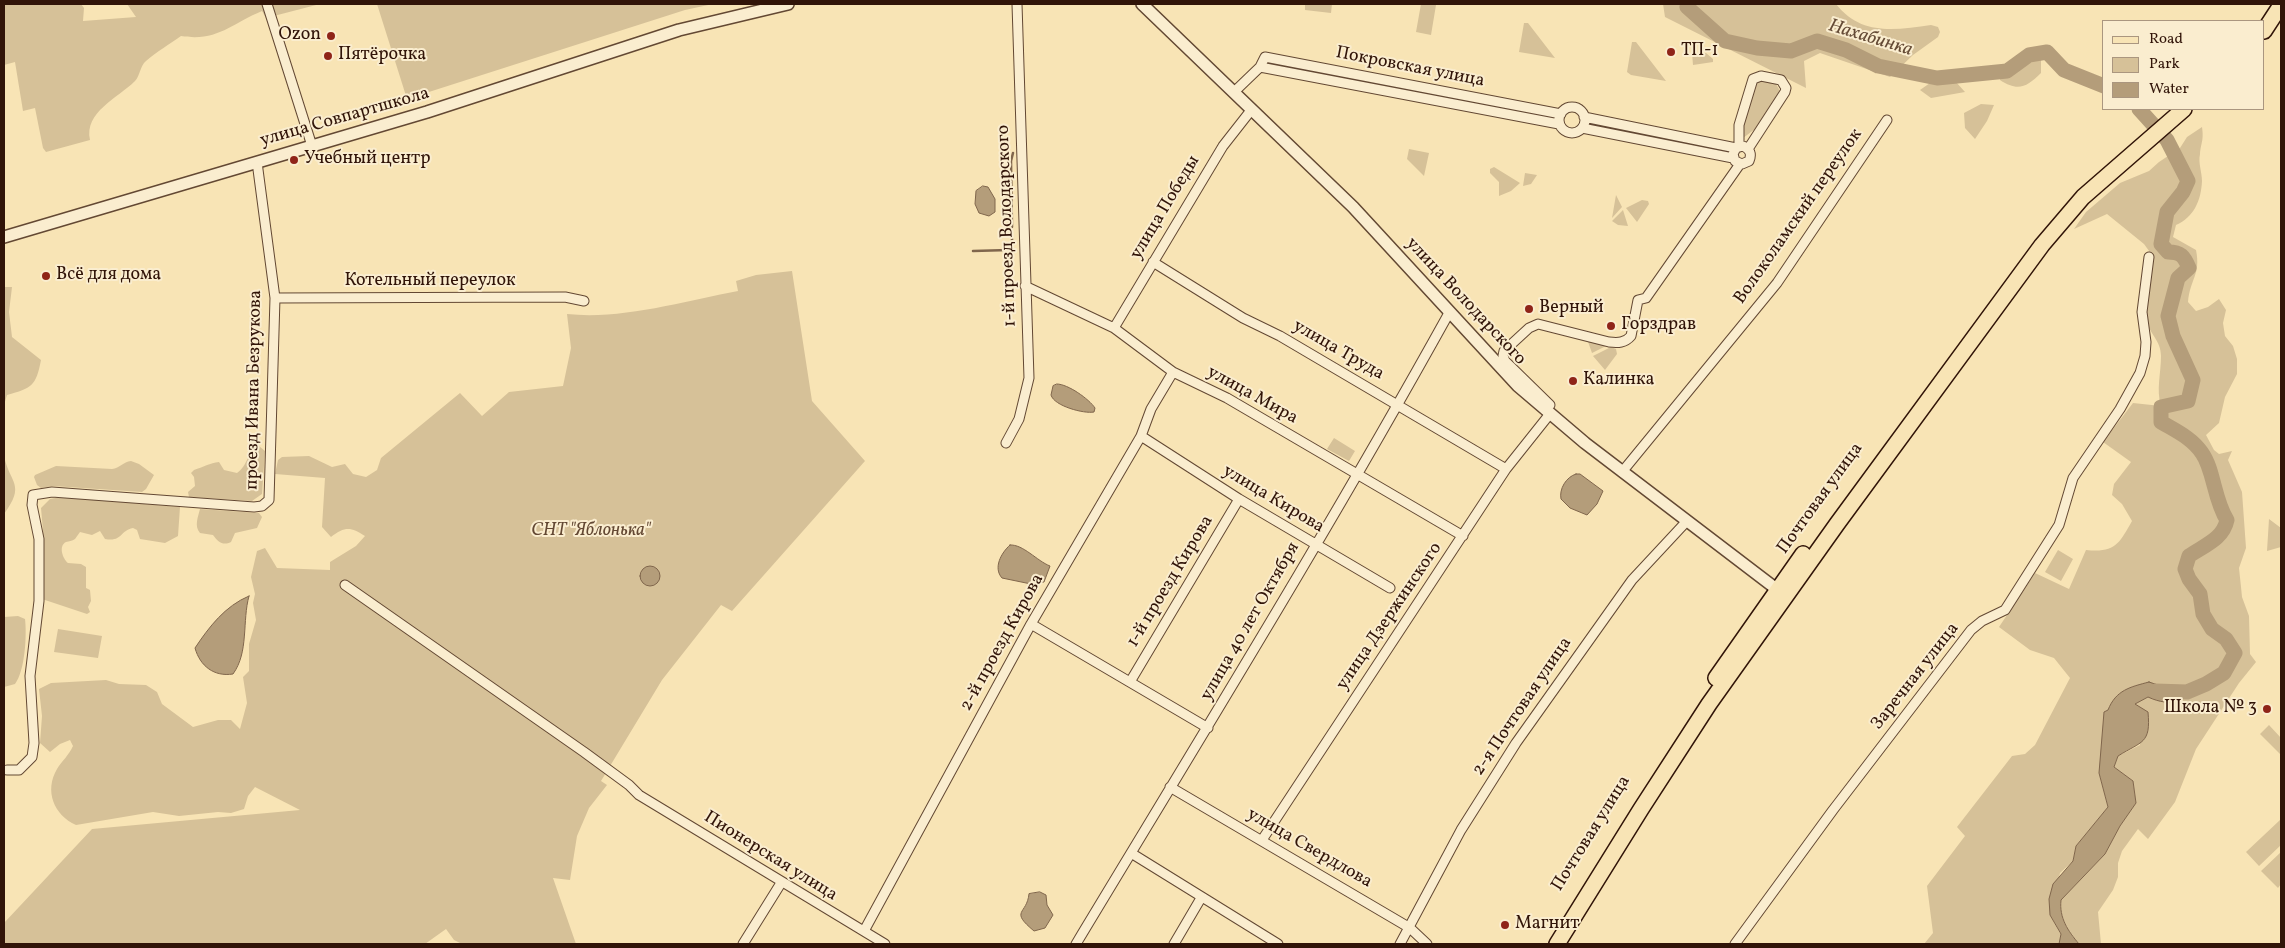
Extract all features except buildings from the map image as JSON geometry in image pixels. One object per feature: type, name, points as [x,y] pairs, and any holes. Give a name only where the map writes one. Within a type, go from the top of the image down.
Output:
[{"type":"main road","points":[[2260,20],[2270,4]]},
{"type":"main road","points":[[2265,29],[2281,5]]},
{"type":"main road","name":"Почтовая улица","points":[[1546,944],[1644,787],[1750,628],[1782,593],[1854,501],[2062,220],[2142,140],[2174,111]]},
{"type":"main road","name":"Почтовая улица","points":[[1557,944],[1680,749],[1782,593]]},
{"type":"street","points":[[267,4],[299,100],[312,146]]},
{"type":"street","name":"улица Совпартшкола","points":[[4,237],[427,112],[695,26],[788,4]]},
{"type":"street","name":"1-й проезд Володарского","points":[[1006,442],[1018,419],[1029,378],[1017,4]]},
{"type":"street","name":"улица Володарского","points":[[1142,4],[1353,207],[1449,313],[1518,386],[1547,413],[1686,522],[1782,593]]},
{"type":"street","name":"Покровская улица","points":[[1234,92],[1260,67],[1265,57],[1560,119]]},
{"type":"street","name":"Покровская улица","points":[[1260,67],[1560,119]]},
{"type":"street","points":[[1761,76],[1781,80],[1786,88],[1785,92],[1739,150],[1739,125],[1753,79],[1761,76]]},
{"type":"street","name":"улица Победы","points":[[1114,328],[1223,146],[1252,108]]},
{"type":"street","name":"Покровская улица","points":[[1573,108],[1582,113],[1584,117],[1739,150],[1582,128],[1574,133],[1570,133],[1565,131],[1560,119],[1564,110],[1573,108]]},
{"type":"street","points":[[1582,128],[1584,117]]},
{"type":"street","name":"Волоколамский переулок","points":[[1622,472],[1777,283],[1887,120]]},
{"type":"street","points":[[1547,413],[1550,405],[1505,361],[1504,351],[1529,328],[1538,324],[1609,342],[1616,343],[1628,340],[1631,336],[1638,300],[1646,298],[1740,164],[1749,161],[1751,154],[1739,150]]},
{"type":"street","name":"Покровская улица","points":[[1739,150],[1740,164]]},
{"type":"street","name":"проезд Ивана Безрукова","points":[[7,770],[20,770],[32,757],[34,743],[34,711],[30,676],[39,601],[39,539],[32,505],[33,495],[52,492],[254,507],[262,506],[269,500],[275,298],[257,162]]},
{"type":"street","name":"Заречная улица","points":[[1734,944],[1833,810],[1971,630],[1982,621],[2005,610],[2059,525],[2073,478],[2120,408],[2140,373],[2146,356],[2142,312],[2149,257]]},
{"type":"street","name":"улица Труда","points":[[1153,262],[1243,318],[1280,336],[1506,469]]},
{"type":"street","name":"улица Мира","points":[[1025,286],[1114,328],[1172,372],[1227,398],[1463,536]]},
{"type":"street","name":"Котельный переулок","points":[[275,298],[565,297],[584,301]]},
{"type":"street","name":"улица 40 лет Октября","points":[[1076,944],[1170,787],[1208,728],[1398,405],[1449,313]]},
{"type":"street","name":"2-й проезд Кирова","points":[[864,931],[1031,624],[1141,436],[1151,408],[1172,372]]},
{"type":"street","name":"улица Дзержинского","points":[[1262,840],[1506,469],[1547,413]]},
{"type":"street","name":"улица Кирова","points":[[1141,436],[1239,500],[1390,588]]},
{"type":"street","name":"1-й проезд Кирова","points":[[1130,682],[1239,500]]},
{"type":"street","name":"2-я Почтовая улица","points":[[1400,944],[1461,830],[1516,742],[1632,580],[1686,522]]},
{"type":"street","name":"Пионерская улица","points":[[346,585],[584,752],[629,785],[639,795],[885,944]]},
{"type":"street","points":[[1031,624],[1208,728]]},
{"type":"street","name":"улица Свердлова","points":[[1170,787],[1410,928],[1427,944]]},
{"type":"street","points":[[1131,853],[1278,944]]},
{"type":"street","points":[[743,944],[781,882]]},
{"type":"street","points":[[1174,944],[1201,898]]},
{"type":"green space","points":[[4,4],[81,4],[84,8],[83,21],[136,17],[127,4],[320,4],[266,18],[262,11],[214,34],[194,37],[181,36],[146,61],[135,81],[97,114],[92,121],[90,140],[46,152],[43,148],[35,108],[23,111],[15,62],[4,65]]},
{"type":"green space","points":[[377,4],[713,4],[685,10],[407,99]]},
{"type":"green space","points":[[1332,4],[1331,13],[1305,10],[1305,5]]},
{"type":"green space","points":[[1421,4],[1436,5],[1431,35],[1416,32]]},
{"type":"green space","points":[[1663,4],[1836,4],[1856,21],[1868,26],[1892,29],[1931,25],[1938,27],[1940,32],[1938,37],[1913,55],[1890,77],[1820,53],[1804,61],[1806,88],[1665,17]]},
{"type":"green space","points":[[1524,23],[1528,23],[1555,58],[1519,52]]},
{"type":"green space","points":[[1632,42],[1636,42],[1666,81],[1631,75],[1627,72]]},
{"type":"green space","points":[[1692,53],[1706,53],[1713,59],[1713,62],[1693,65]]},
{"type":"green space","points":[[2029,55],[2041,60],[2041,73],[2036,78],[2027,85],[2017,87],[2000,80],[2000,72],[2010,64]]},
{"type":"green space","points":[[1761,78],[1776,84],[1780,91],[1755,129],[1743,138],[1743,122],[1748,97]]},
{"type":"green space","points":[[1956,82],[1965,92],[1931,98],[1920,90],[1930,83]]},
{"type":"green space","points":[[1981,104],[1994,105],[1987,121],[1975,139],[1965,128],[1964,113]]},
{"type":"green space","points":[[2202,127],[2203,139],[2200,164],[2202,181],[2200,195],[2195,208],[2188,218],[2176,225],[2173,237],[2196,250],[2197,265],[2188,302],[2196,311],[2208,307],[2219,299],[2226,310],[2223,323],[2225,336],[2233,346],[2237,359],[2237,374],[2225,397],[2219,423],[2206,435],[2214,450],[2219,454],[2232,451],[2228,460],[2242,492],[2246,548],[2239,568],[2242,597],[2249,616],[2250,654],[2256,662],[2239,683],[2196,749],[2175,802],[2148,839],[2138,829],[2122,851],[2118,863],[2118,877],[2113,890],[2098,912],[2101,944],[2079,944],[2065,924],[2061,913],[2061,900],[2105,854],[2120,826],[2136,803],[2133,781],[2114,767],[2118,756],[2140,745],[2134,704],[2148,697],[2181,698],[2170,689],[2132,687],[2099,773],[2108,807],[2076,846],[2073,861],[2060,873],[2050,915],[2061,935],[2059,944],[1924,944],[1933,933],[1927,886],[1965,836],[1957,827],[2012,756],[2025,754],[2035,745],[2070,678],[2054,658],[2030,650],[1999,627],[2035,573],[2069,589],[2086,550],[2096,551],[2110,548],[2123,536],[2132,521],[2122,504],[2112,495],[2114,484],[2131,462],[2103,442],[2133,403],[2161,406],[2159,387],[2161,351],[2144,314],[2144,297],[2152,255],[2144,244],[2107,214],[2074,229],[2086,212],[2120,183],[2149,171],[2180,148],[2187,137]]},
{"type":"green space","points":[[1409,149],[1429,153],[1424,176],[1407,159]]},
{"type":"green space","points":[[1494,167],[1520,183],[1511,191],[1499,196],[1499,182],[1490,173],[1490,169]]},
{"type":"green space","points":[[1525,173],[1537,175],[1531,184],[1523,186]]},
{"type":"green space","points":[[1616,195],[1622,207],[1612,218]]},
{"type":"green space","points":[[1642,200],[1648,201],[1649,204],[1637,222],[1626,208]]},
{"type":"green space","points":[[1623,210],[1628,226],[1618,225],[1612,221]]},
{"type":"green space","name":"СНТ \"Яблонька\"","points":[[792,271],[812,401],[865,461],[732,611],[721,605],[662,680],[601,781],[607,785],[589,808],[577,836],[570,880],[553,878],[576,944],[462,944],[454,940],[446,929],[425,944],[4,944],[4,923],[92,829],[300,810],[255,787],[248,796],[244,809],[231,813],[218,812],[179,816],[153,812],[76,825],[68,821],[57,809],[51,794],[53,777],[73,746],[70,740],[60,744],[50,752],[40,743],[42,716],[39,689],[51,683],[106,680],[119,684],[146,685],[157,692],[162,704],[193,727],[218,720],[231,720],[240,729],[247,703],[243,677],[249,671],[249,644],[256,620],[253,603],[255,594],[251,577],[257,551],[265,548],[277,568],[330,570],[330,562],[356,546],[365,536],[352,529],[344,529],[331,537],[322,527],[325,478],[275,474],[278,460],[282,457],[309,456],[332,467],[345,464],[353,474],[366,477],[377,470],[381,458],[460,393],[482,416],[509,392],[563,386],[571,348],[567,314],[609,314],[653,308],[738,291],[736,281],[756,275]]},
{"type":"green space","points":[[4,287],[12,287],[9,312],[12,337],[41,360],[32,385],[7,395],[4,405]]},
{"type":"green space","points":[[1587,339],[1608,345],[1592,353]]},
{"type":"green space","points":[[1611,347],[1616,349],[1617,354],[1605,370],[1593,356]]},
{"type":"green space","points":[[1334,438],[1355,451],[1349,461],[1327,449]]},
{"type":"green space","points":[[259,446],[265,451],[262,494],[252,501],[189,497],[188,492],[195,486],[194,477],[191,473],[194,470],[219,462],[224,470],[237,473],[241,470],[252,451]]},
{"type":"green space","points":[[4,456],[15,484],[15,490],[11,504],[4,514]]},
{"type":"green space","points":[[131,461],[139,464],[154,475],[146,489],[142,492],[53,486],[41,488],[37,485],[34,477],[56,466],[112,469]]},
{"type":"green space","points":[[60,497],[180,507],[178,536],[165,543],[140,539],[137,530],[133,528],[125,531],[118,538],[111,540],[105,539],[100,531],[92,535],[80,532],[75,539],[66,542],[62,546],[62,552],[66,561],[86,567],[86,588],[90,590],[91,601],[88,607],[90,612],[87,614],[42,599],[43,531],[41,508],[50,499]]},
{"type":"green space","points":[[200,509],[259,513],[262,517],[257,528],[235,533],[231,542],[223,543],[213,535],[200,533],[197,524]]},
{"type":"green space","points":[[2269,519],[2281,528],[2281,547],[2267,551]]},
{"type":"green space","points":[[2058,550],[2073,559],[2061,581],[2045,572]]},
{"type":"green space","points":[[18,616],[25,619],[26,634],[23,662],[15,684],[4,687],[4,617]]},
{"type":"green space","points":[[58,629],[102,636],[98,658],[54,652]]},
{"type":"green space","points":[[2269,725],[2281,738],[2281,755],[2260,734]]},
{"type":"green space","points":[[2280,820],[2281,845],[2259,866],[2246,852]]},
{"type":"green space","points":[[2281,852],[2281,884],[2278,888],[2261,871]]},
{"type":"water","points":[[983,186],[988,187],[995,199],[995,212],[989,216],[979,213],[975,204],[976,191]]},
{"type":"water","points":[[1057,384],[1067,386],[1083,396],[1095,408],[1094,412],[1077,410],[1058,403],[1051,395],[1053,386]]},
{"type":"water","points":[[1576,474],[1580,474],[1603,491],[1597,504],[1587,515],[1570,508],[1561,499],[1561,491],[1564,484]]},
{"type":"water","points":[[1010,545],[1020,547],[1050,566],[1044,582],[1031,584],[1002,578],[999,574],[998,565],[1004,552]]},
{"type":"water","points":[[650,566],[657,569],[660,576],[657,583],[650,586],[643,583],[640,576],[643,569]]},
{"type":"water","points":[[249,596],[243,646],[238,665],[233,674],[214,672],[200,660],[195,648],[225,611]]},
{"type":"water","points":[[2149,682],[2170,689],[2182,698],[2165,702],[2148,697],[2135,704],[2148,712],[2149,722],[2146,736],[2139,744],[2118,756],[2114,767],[2133,781],[2136,803],[2120,826],[2105,854],[2061,900],[2061,913],[2065,924],[2079,944],[2059,944],[2061,934],[2050,915],[2049,899],[2053,884],[2073,861],[2076,846],[2108,807],[2099,773],[2104,712],[2108,710],[2115,698],[2124,690]]},
{"type":"water","points":[[1040,892],[1046,895],[1047,905],[1053,915],[1045,928],[1034,931],[1022,919],[1021,912],[1028,901],[1029,894]]},
{"type":"waterway","name":"Нахабинка","points":[[1688,4],[1687,7],[1725,41],[1757,48],[1791,51],[1817,41],[1846,50],[1878,66],[1937,78],[2007,71],[2029,55],[2047,52],[2064,70],[2102,85]]},
{"type":"waterway","name":"Нахабинка","points":[[2140,110],[2167,140],[2188,181],[2183,192],[2167,212],[2161,244],[2168,252],[2182,256],[2189,268],[2178,278],[2168,316],[2173,336],[2193,380],[2188,401],[2161,407],[2161,422],[2189,439],[2202,453],[2209,468],[2219,503],[2227,520],[2225,527],[2217,537],[2189,556],[2185,569],[2189,579],[2200,594],[2203,614],[2212,629],[2226,639],[2235,653],[2224,673],[2206,684],[2187,692],[2155,691]]},
{"type":"waterway","points":[[1012,227],[1011,161],[1013,153]]},
{"type":"waterway","points":[[973,251],[1009,250],[1012,246],[1012,239]]},
{"type":"place","name":"Ozon","points":[[331,36]]},
{"type":"place","name":"ТП-1","points":[[1671,52]]},
{"type":"place","name":"Пятёрочка","points":[[328,56]]},
{"type":"place","name":"Учебный центр","points":[[294,160]]},
{"type":"place","name":"Всё для дома","points":[[46,276]]},
{"type":"place","name":"Верный","points":[[1529,309]]},
{"type":"place","name":"Горздрав","points":[[1611,326]]},
{"type":"place","name":"Калинка","points":[[1573,381]]},
{"type":"place","name":"Школа № 3","points":[[2267,709]]},
{"type":"place","name":"Магнит","points":[[1505,925]]}]
